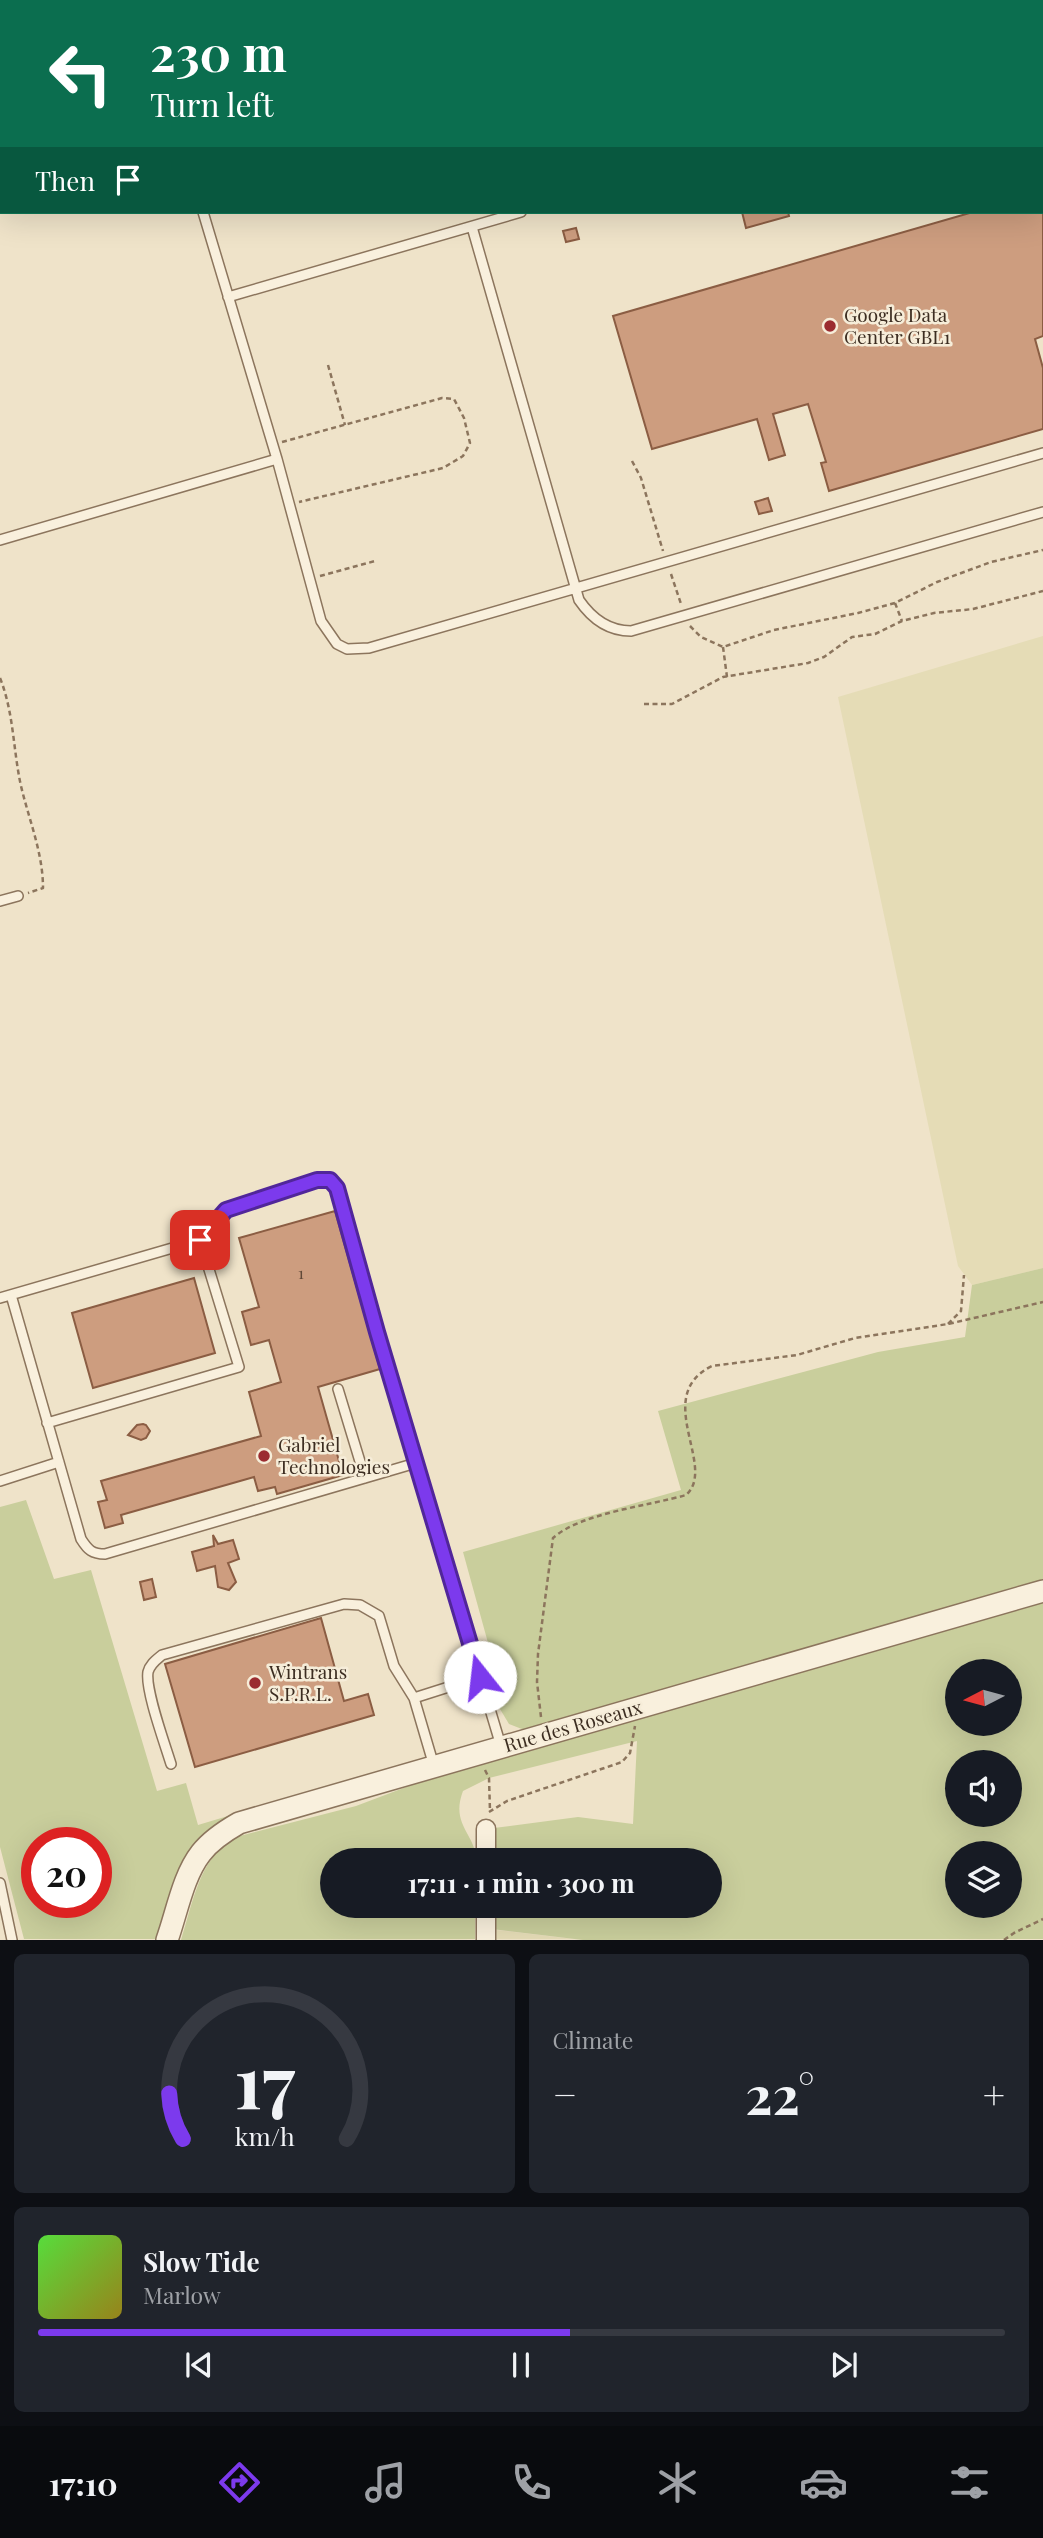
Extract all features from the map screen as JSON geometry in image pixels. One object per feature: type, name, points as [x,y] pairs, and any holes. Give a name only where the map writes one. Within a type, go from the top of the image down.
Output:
[{"type":"street","name":"Rue des Roseaux","points":[[167,1940],[189,1875],[200,1854],[218,1836],[239,1823],[1043,1591]]},
{"type":"street","points":[[487,1848],[488,1820]]},
{"type":"street","points":[[486,1918],[486,1940]]},
{"type":"lane","points":[[205,214],[277,459],[321,621],[337,644],[347,649],[369,648],[1043,453]]},
{"type":"lane","points":[[228,297],[515,214]]},
{"type":"lane","points":[[472,227],[576,588],[584,607],[615,631],[631,631],[1043,512]]},
{"type":"lane","points":[[0,540],[277,459]]},
{"type":"lane","points":[[0,901],[18,896]]},
{"type":"lane","points":[[0,1298],[200,1240],[226,1210],[317,1180],[330,1180],[337,1188],[501,1747]]},
{"type":"lane","points":[[47,1423],[239,1367],[200,1240]]},
{"type":"lane","points":[[11,1295],[81,1539],[87,1550],[96,1554],[106,1554],[416,1463]]},
{"type":"lane","points":[[338,1389],[365,1478]]},
{"type":"lane","points":[[0,1481],[59,1462]]},
{"type":"lane","points":[[171,1765],[149,1687],[148,1671],[151,1664],[162,1656],[344,1604],[360,1605],[379,1616],[394,1666],[414,1698],[434,1766]]},
{"type":"lane","points":[[414,1698],[480,1677]]},
{"type":"lane","points":[[0,1883],[11,1939]]},
{"type":"path","points":[[328,365],[345,425]]},
{"type":"path","points":[[272,444],[442,398],[454,400],[464,418],[470,443],[463,456],[443,468],[289,504]]},
{"type":"path","points":[[310,579],[374,561]]},
{"type":"path","points":[[644,704],[671,704],[706,684],[727,677],[808,663],[824,657],[852,637],[875,634],[902,621],[934,613],[973,609],[1043,591]]},
{"type":"path","points":[[895,603],[902,621]]},
{"type":"path","points":[[723,647],[727,677]]},
{"type":"path","points":[[0,678],[13,726],[20,782],[43,867],[43,888],[18,896]]},
{"type":"path","points":[[948,1324],[961,1311],[964,1275]]},
{"type":"path","points":[[541,1737],[538,1654],[553,1538],[564,1528],[618,1511],[686,1495],[693,1489],[696,1476],[685,1400],[689,1385],[699,1372],[712,1366],[797,1355],[855,1338],[948,1324],[1043,1302]]},
{"type":"path","points":[[488,1820],[507,1801],[622,1762],[630,1753],[635,1732],[633,1709]]},
{"type":"path","points":[[475,1755],[489,1778],[488,1820]]},
{"type":"path","points":[[1004,1940],[1043,1919]]},
{"type":"shaded area","points":[[1043,636],[1043,1268],[972,1285],[958,1266],[838,697]]},
{"type":"shaded area","points":[[492,1929],[497,1930],[573,1939],[492,1939]]},
{"type":"green space","points":[[1043,1268],[1043,1591],[527,1731],[509,1724],[497,1704],[504,1701],[463,1552],[681,1490],[658,1411],[878,1352],[965,1337],[972,1285]]},
{"type":"green space","points":[[26,1500],[54,1579],[91,1570],[157,1791],[186,1783],[198,1825],[238,1813],[208,1831],[159,1939],[24,1939],[0,1847],[0,1507]]},
{"type":"green space","points":[[1043,1599],[1043,1939],[583,1940],[492,1929],[492,1918],[722,1918],[722,1848],[493,1848],[494,1828],[578,1817],[633,1824],[637,1741],[489,1778],[463,1791],[460,1803],[461,1821],[474,1848],[320,1848],[320,1918],[475,1918],[475,1939],[181,1940],[205,1870],[221,1847],[232,1838],[356,1806],[438,1775]]},
{"type":"building","points":[[742,214],[788,214],[789,216],[746,228]]},
{"type":"building","name":"Google Data Center GBL1","points":[[966,214],[1043,214],[1043,336],[1035,339],[1043,368],[1043,429],[829,491],[821,463],[826,462],[808,404],[773,414],[785,455],[769,460],[757,419],[652,449],[613,316]]},
{"type":"building","points":[[576,228],[579,239],[566,242],[563,231]]},
{"type":"building","points":[[768,498],[772,511],[759,514],[755,502]]},
{"type":"building","points":[[335,1211],[380,1369],[318,1387],[343,1475],[277,1494],[275,1487],[258,1491],[254,1477],[121,1515],[123,1523],[105,1528],[98,1502],[107,1500],[101,1481],[261,1436],[249,1392],[281,1382],[269,1340],[251,1345],[242,1312],[259,1307],[239,1238]]},
{"type":"building","points":[[194,1278],[215,1353],[93,1388],[72,1313]]},
{"type":"building","points":[[143,1424],[150,1431],[146,1438],[141,1440],[128,1435],[137,1425]]},
{"type":"building","points":[[213,1535],[218,1544],[233,1540],[239,1559],[228,1563],[236,1582],[229,1590],[218,1587],[215,1566],[197,1571],[192,1552],[214,1546]]},
{"type":"building","points":[[152,1579],[156,1597],[144,1600],[140,1582]]},
{"type":"building","name":"Wintrans S.P.R.L.","points":[[321,1618],[344,1701],[368,1694],[374,1715],[195,1767],[165,1664]]},
{"type":"place","name":"Google Data Center GBL1","points":[[830,326]]},
{"type":"place","name":"Gabriel Technologies","points":[[264,1456]]},
{"type":"place","name":"Wintrans S.P.R.L.","points":[[255,1683]]},
{"type":"route","points":[[200,1240],[226,1210],[317,1180],[330,1180],[337,1188],[480,1677]]}]
